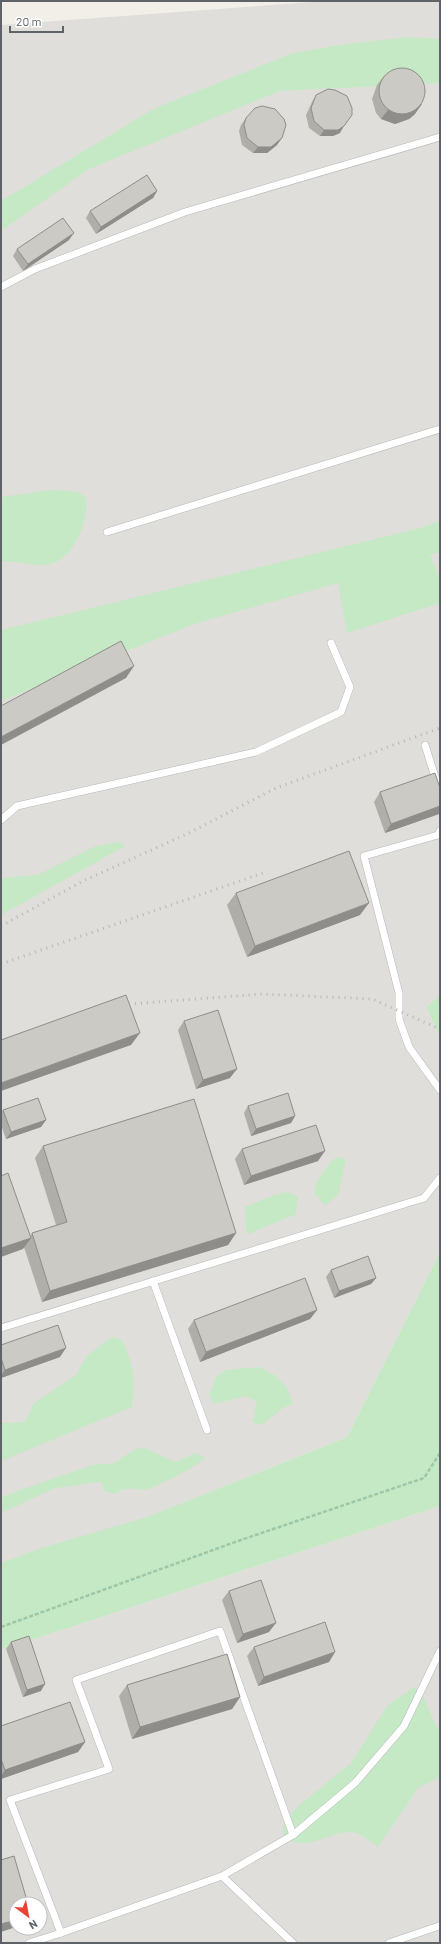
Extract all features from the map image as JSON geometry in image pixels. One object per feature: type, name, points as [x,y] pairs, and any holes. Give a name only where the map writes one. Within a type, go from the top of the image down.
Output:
[{"type":"lane","points":[[1,287],[35,269],[184,212],[440,137]]},
{"type":"lane","points":[[107,532],[440,429]]},
{"type":"lane","points":[[1,820],[17,806],[256,752],[341,712],[350,687],[331,643]]},
{"type":"lane","points":[[425,745],[440,794]]},
{"type":"lane","points":[[440,831],[438,835],[364,856],[399,993],[399,1019],[409,1047],[440,1090]]},
{"type":"lane","points":[[1,1328],[424,1198],[440,1178]]},
{"type":"lane","points":[[153,1281],[207,1430]]},
{"type":"lane","points":[[62,1933],[10,1800],[109,1769],[76,1680],[220,1631],[293,1835]]},
{"type":"lane","points":[[29,1943],[62,1933],[222,1876],[293,1835],[355,1783],[404,1726],[440,1651]]},
{"type":"lane","points":[[222,1876],[293,1943]]},
{"type":"lane","points":[[389,1943],[439,1926]]},
{"type":"path","points":[[1,1627],[230,1544],[424,1478],[440,1453]]},
{"type":"shaded area","points":[[327,1],[440,1],[440,995],[426,1007],[440,1037],[440,1252],[347,1437],[1,1576],[1,25]]},
{"type":"shaded area","points":[[440,1506],[440,1943],[1,1943],[1,1650]]},
{"type":"green space","points":[[408,37],[440,39],[440,83],[280,91],[89,169],[1,231],[1,201],[155,108],[293,53],[339,45]]},
{"type":"green space","points":[[52,490],[78,492],[87,499],[81,532],[76,542],[61,559],[52,564],[41,565],[1,562],[1,497]]},
{"type":"green space","points":[[440,521],[440,552],[430,555],[440,579],[440,603],[347,633],[338,583],[197,623],[1,701],[1,630],[416,529]]},
{"type":"green space","points":[[119,842],[125,846],[1,915],[1,878],[38,875],[96,846]]},
{"type":"green space","points":[[440,995],[440,1037],[426,1007]]},
{"type":"green space","points":[[343,1157],[346,1161],[338,1195],[325,1206],[314,1192],[317,1181],[333,1159]]},
{"type":"green space","points":[[287,1192],[298,1196],[296,1214],[248,1234],[246,1229],[245,1207],[271,1196]]},
{"type":"green space","points":[[440,1252],[440,1506],[1,1650],[1,1563],[38,1549],[147,1517],[347,1437]]},
{"type":"green space","points":[[112,1337],[122,1340],[129,1357],[133,1372],[134,1388],[132,1407],[1,1461],[1,1423],[25,1422],[34,1403],[75,1376],[87,1356]]},
{"type":"green space","points":[[259,1367],[271,1373],[281,1381],[291,1397],[292,1404],[283,1408],[262,1425],[252,1422],[257,1402],[246,1396],[213,1404],[209,1394],[217,1376],[226,1370]]},
{"type":"green space","points":[[145,1448],[175,1462],[196,1453],[205,1458],[179,1475],[150,1488],[141,1490],[125,1489],[115,1494],[104,1491],[101,1482],[55,1488],[1,1513],[1,1498],[9,1494],[92,1465],[114,1463],[135,1449]]},
{"type":"green space","points":[[414,1687],[422,1692],[434,1723],[440,1730],[440,1777],[418,1788],[378,1847],[356,1833],[346,1832],[309,1843],[292,1841],[283,1834],[284,1824],[296,1808],[351,1763],[388,1705]]},
{"type":"building","points":[[398,68],[406,68],[415,72],[421,78],[425,91],[421,104],[415,110],[406,114],[398,114],[389,110],[383,104],[379,95],[379,87],[383,78],[389,72]]},
{"type":"building","points":[[328,89],[335,90],[347,96],[352,108],[352,115],[344,126],[338,130],[324,130],[314,121],[311,108],[316,95]]},
{"type":"building","points":[[262,106],[275,109],[284,119],[286,125],[282,138],[271,147],[258,147],[247,138],[244,125],[246,118],[255,108]]},
{"type":"building","points":[[147,175],[157,191],[101,227],[90,211]]},
{"type":"building","points":[[63,218],[74,233],[28,264],[17,249]]},
{"type":"building","points":[[121,641],[134,666],[1,737],[1,706]]},
{"type":"building","points":[[435,773],[440,788],[440,806],[391,824],[380,792]]},
{"type":"building","points":[[349,851],[369,903],[255,946],[236,893]]},
{"type":"building","points":[[126,995],[140,1033],[1,1083],[1,1040]]},
{"type":"building","points":[[218,1010],[237,1069],[203,1080],[184,1021]]},
{"type":"building","points":[[288,1093],[295,1116],[256,1129],[248,1106]]},
{"type":"building","points":[[38,1098],[46,1120],[11,1132],[3,1110]]},
{"type":"building","points":[[194,1099],[236,1233],[50,1291],[32,1233],[67,1222],[43,1146]]},
{"type":"building","points":[[316,1125],[325,1151],[251,1176],[242,1149]]},
{"type":"building","points":[[8,1173],[31,1238],[1,1248],[1,1176]]},
{"type":"building","points":[[368,1256],[376,1278],[339,1291],[331,1270]]},
{"type":"building","points":[[305,1278],[317,1310],[206,1352],[194,1320]]},
{"type":"building","points":[[58,1325],[66,1348],[5,1370],[1,1358],[1,1345]]},
{"type":"building","points":[[261,1580],[276,1623],[243,1634],[229,1591]]},
{"type":"building","points":[[325,1622],[335,1652],[264,1677],[254,1647]]},
{"type":"building","points":[[29,1636],[45,1684],[27,1690],[11,1642]]},
{"type":"building","points":[[227,1654],[240,1697],[140,1727],[127,1685]]},
{"type":"building","points":[[70,1702],[85,1742],[5,1770],[1,1759],[1,1726]]},
{"type":"building","points":[[14,1856],[26,1896],[8,1896],[8,1922],[1,1924],[1,1860]]},
{"type":"railway","points":[[1,926],[83,881],[189,833],[276,788],[440,728]]},
{"type":"railway","points":[[1,964],[266,872]]},
{"type":"railway","points":[[117,1005],[262,994],[372,999],[440,1029]]}]
